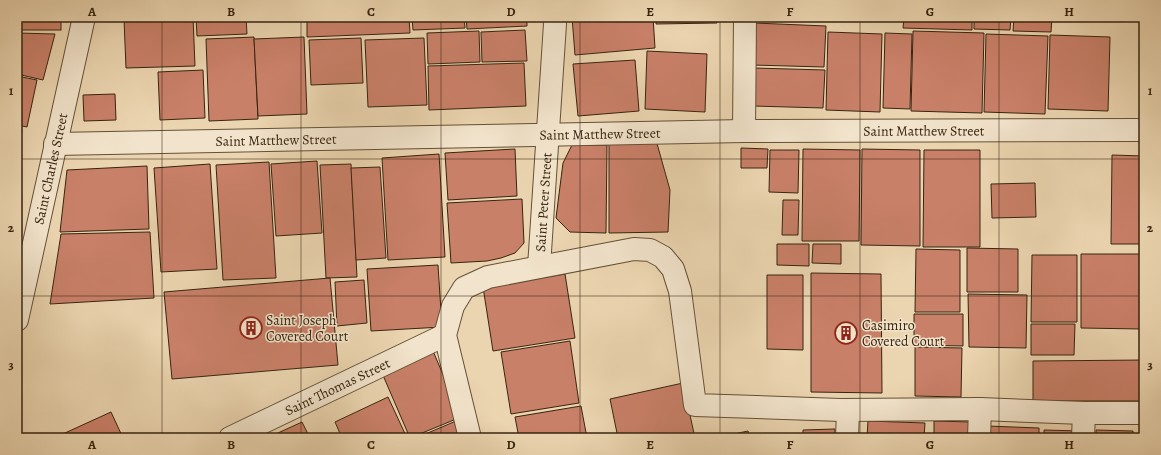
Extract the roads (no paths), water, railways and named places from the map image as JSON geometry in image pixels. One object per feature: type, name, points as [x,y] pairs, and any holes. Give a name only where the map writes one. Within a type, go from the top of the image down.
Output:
[{"type":"street","name":"Saint Charles Street","points":[[17,320],[84,17]]},
{"type":"street","name":"Saint Peter Street","points":[[540,268],[555,24],[554,17]]},
{"type":"street","points":[[744,131],[745,17]]},
{"type":"street","name":"Saint Matthew Street","points":[[55,144],[744,131],[1144,130]]},
{"type":"street","points":[[470,438],[445,335],[453,306],[464,288],[488,277],[634,249],[650,250],[663,257],[673,269],[680,291],[695,405],[848,410],[980,409],[1084,413],[1144,413]]},
{"type":"street","name":"Saint Thomas Street","points":[[230,438],[445,335]]},
{"type":"street","points":[[979,438],[980,409]]},
{"type":"street","points":[[847,438],[848,410]]},
{"type":"street","points":[[1083,438],[1084,413]]},
{"type":"place","name":"Saint Joseph Covered Court","points":[[251,328]]},
{"type":"place","name":"Casimiro Covered Court","points":[[846,333]]}]
